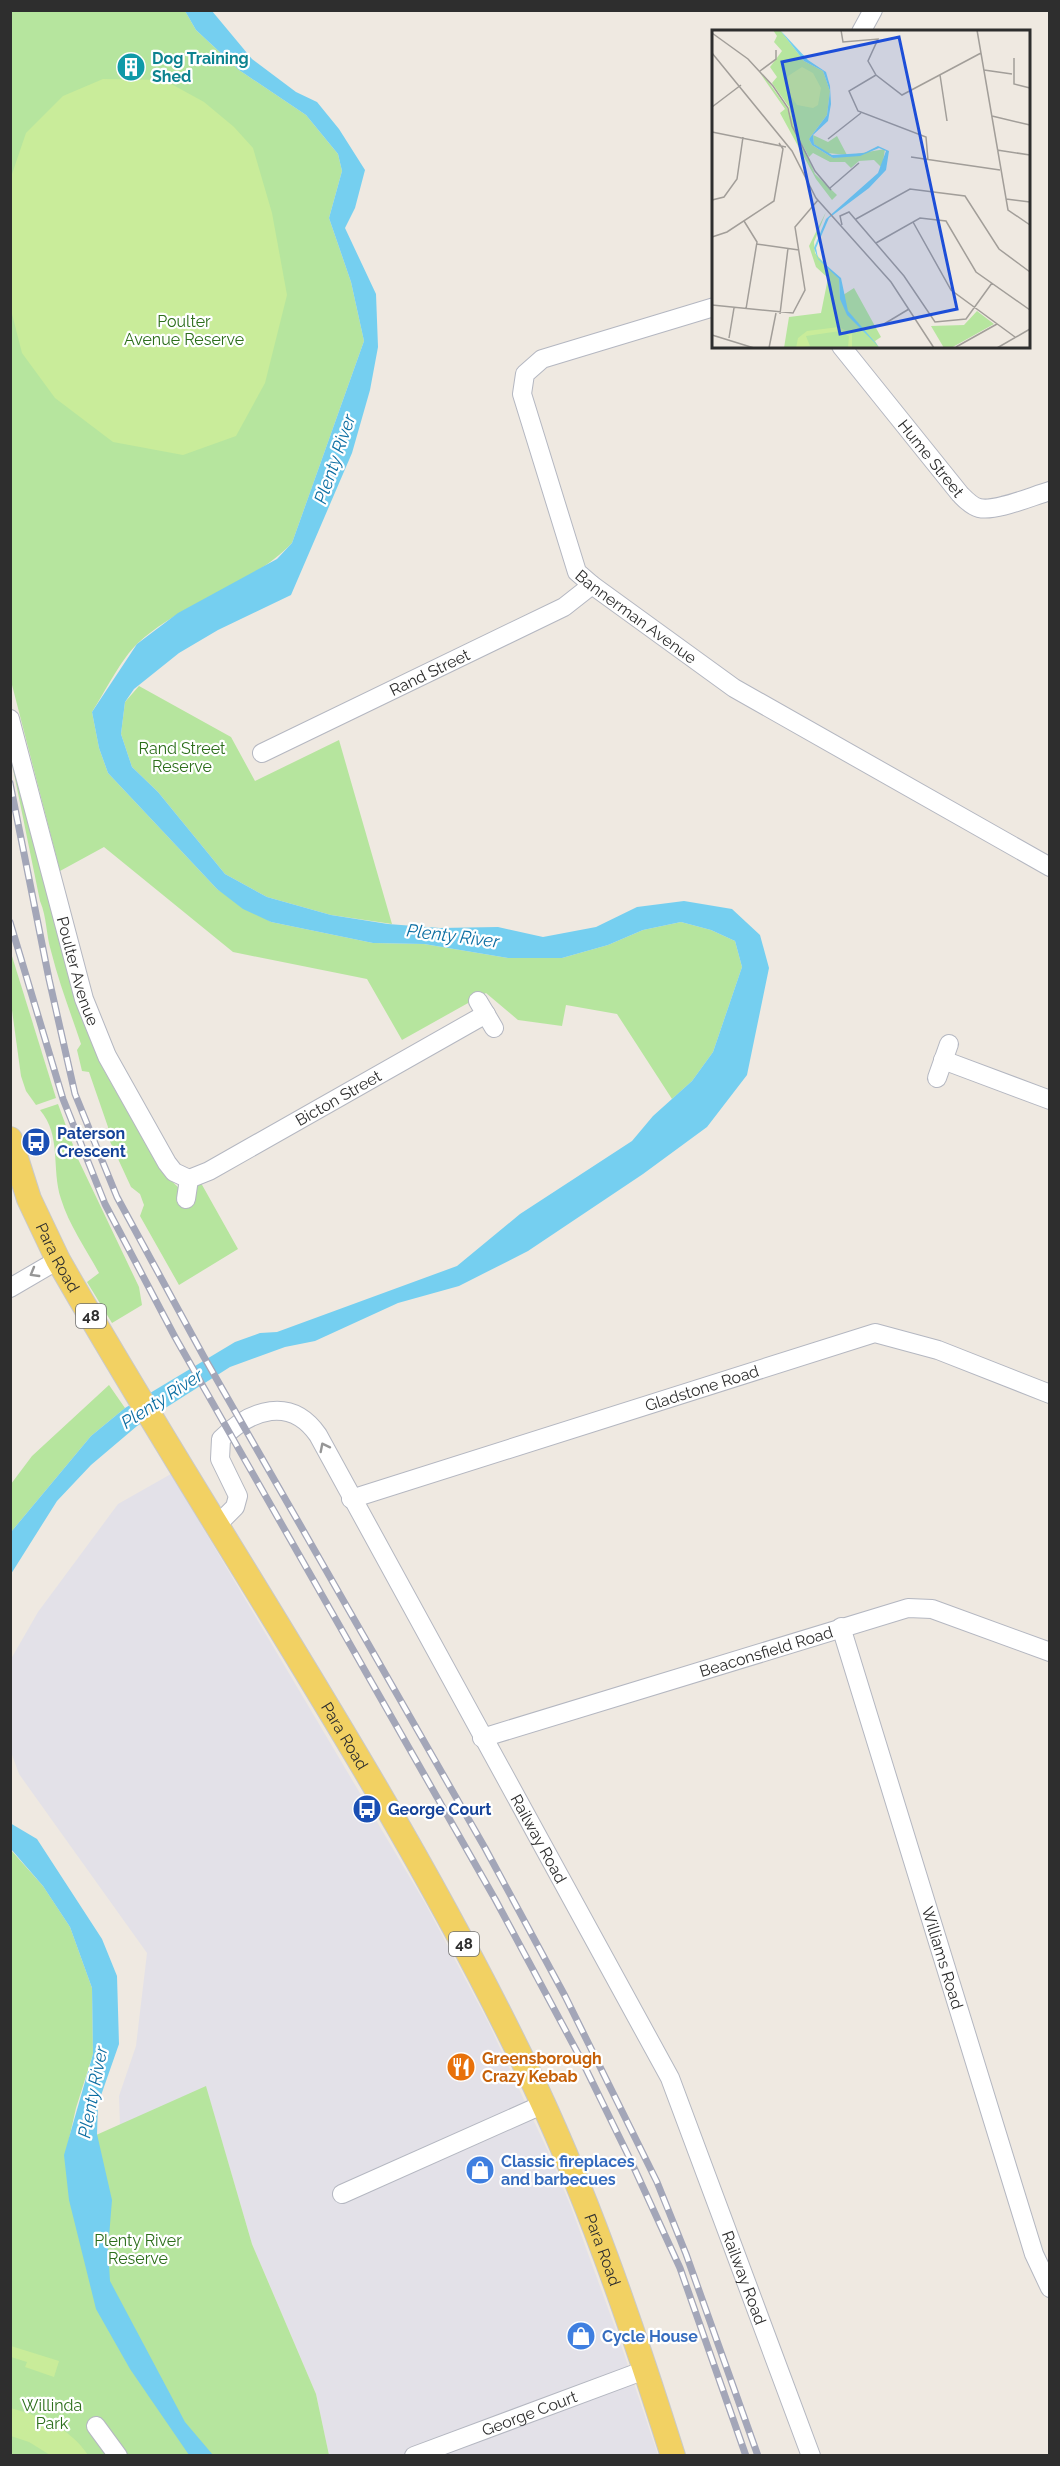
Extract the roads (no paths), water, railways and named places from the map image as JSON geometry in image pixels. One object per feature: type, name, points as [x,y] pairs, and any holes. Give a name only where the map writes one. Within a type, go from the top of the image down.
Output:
[{"type":"main road","name":"Para Road","points":[[10,1139],[29,1199],[58,1260],[430,1882],[489,1993],[544,2104],[604,2255],[673,2456]]},
{"type":"street","points":[[862,30],[873,10]]},
{"type":"street","name":"Bannerman Avenue","points":[[712,308],[542,359],[534,363],[525,374],[522,394],[574,566],[592,585],[734,688],[1050,867]]},
{"type":"street","name":"Hume Street","points":[[843,348],[960,494],[973,505],[985,509],[1050,491]]},
{"type":"street","name":"Rand Street","points":[[262,753],[564,607],[592,585]]},
{"type":"street","name":"Poulter Avenue","points":[[10,719],[84,999],[94,1029],[167,1163],[174,1172],[189,1179]]},
{"type":"street","name":"Bicton Street","points":[[189,1179],[209,1171],[486,1014]]},
{"type":"street","points":[[937,1078],[946,1052],[1050,1100]]},
{"type":"street","points":[[186,1199],[189,1179]]},
{"type":"street","points":[[10,1288],[58,1260]]},
{"type":"street","name":"Gladstone Road","points":[[351,1499],[875,1333],[938,1350],[1050,1394]]},
{"type":"street","name":"Railway Road","points":[[217,1525],[235,1507],[238,1496],[220,1459],[221,1439],[252,1418],[278,1409],[292,1412],[314,1428],[670,2078],[811,2456]]},
{"type":"street","name":"Beaconsfield Road","points":[[482,1738],[892,1611],[921,1608],[1050,1652]]},
{"type":"street","name":"Williams Road","points":[[842,1627],[1034,2254],[1050,2288]]},
{"type":"street","points":[[342,2194],[544,2104]]},
{"type":"street","name":"George Court","points":[[414,2456],[645,2370]]},
{"type":"street","points":[[96,2426],[118,2456]]},
{"type":"water","name":"Plenty River","points":[[185,11],[212,11],[252,59],[296,92],[317,102],[339,129],[365,170],[355,208],[345,228],[376,294],[378,347],[370,390],[352,453],[291,595],[218,630],[179,653],[134,689],[125,702],[121,734],[132,767],[158,792],[225,874],[267,897],[331,915],[388,924],[440,928],[498,927],[543,937],[596,927],[637,907],[684,901],[732,909],[760,935],[769,968],[747,1075],[707,1127],[643,1174],[528,1251],[459,1286],[398,1303],[315,1341],[285,1347],[230,1367],[137,1426],[91,1465],[57,1501],[11,1574],[11,1532],[91,1436],[125,1408],[235,1342],[260,1333],[277,1332],[457,1266],[520,1214],[632,1141],[653,1116],[692,1081],[713,1052],[742,967],[735,941],[711,930],[681,922],[643,930],[608,945],[562,958],[508,958],[424,944],[373,943],[271,922],[243,909],[217,889],[108,773],[99,748],[92,712],[137,644],[178,613],[277,559],[292,543],[364,341],[351,282],[329,218],[342,171],[338,154],[306,115],[239,70],[196,30]]},
{"type":"water","name":"Plenty River","points":[[10,1823],[37,1839],[102,1939],[117,1976],[119,2044],[98,2104],[97,2134],[112,2200],[108,2249],[110,2281],[185,2422],[213,2455],[189,2455],[130,2369],[96,2309],[69,2200],[64,2155],[93,2054],[92,1988],[70,1927],[43,1886],[11,1849]]},
{"type":"railway","points":[[10,783],[49,979],[75,1094],[117,1197],[204,1357],[485,1848],[565,1996],[657,2182],[686,2254],[758,2456]]},
{"type":"railway","points":[[10,922],[63,1099],[105,1204],[175,1337],[495,1899],[582,2061],[680,2268],[746,2456]]},
{"type":"place","name":"Dog Training Shed","points":[[131,67]]},
{"type":"place","name":"Paterson Crescent","points":[[36,1142]]},
{"type":"place","name":"George Court","points":[[367,1809]]},
{"type":"place","name":"Greensborough Crazy Kebab","points":[[461,2067]]},
{"type":"place","name":"Classic fireplaces and barbecues","points":[[480,2170]]},
{"type":"place","name":"Cycle House","points":[[581,2336]]},
{"type":"park label","name":"Poulter Avenue Reserve","points":[[184,330]]},
{"type":"park label","name":"Rand Street Reserve","points":[[182,757]]},
{"type":"park label","name":"Plenty River Reserve","points":[[138,2249]]},
{"type":"park label","name":"Willinda Park","points":[[52,2414]]}]
